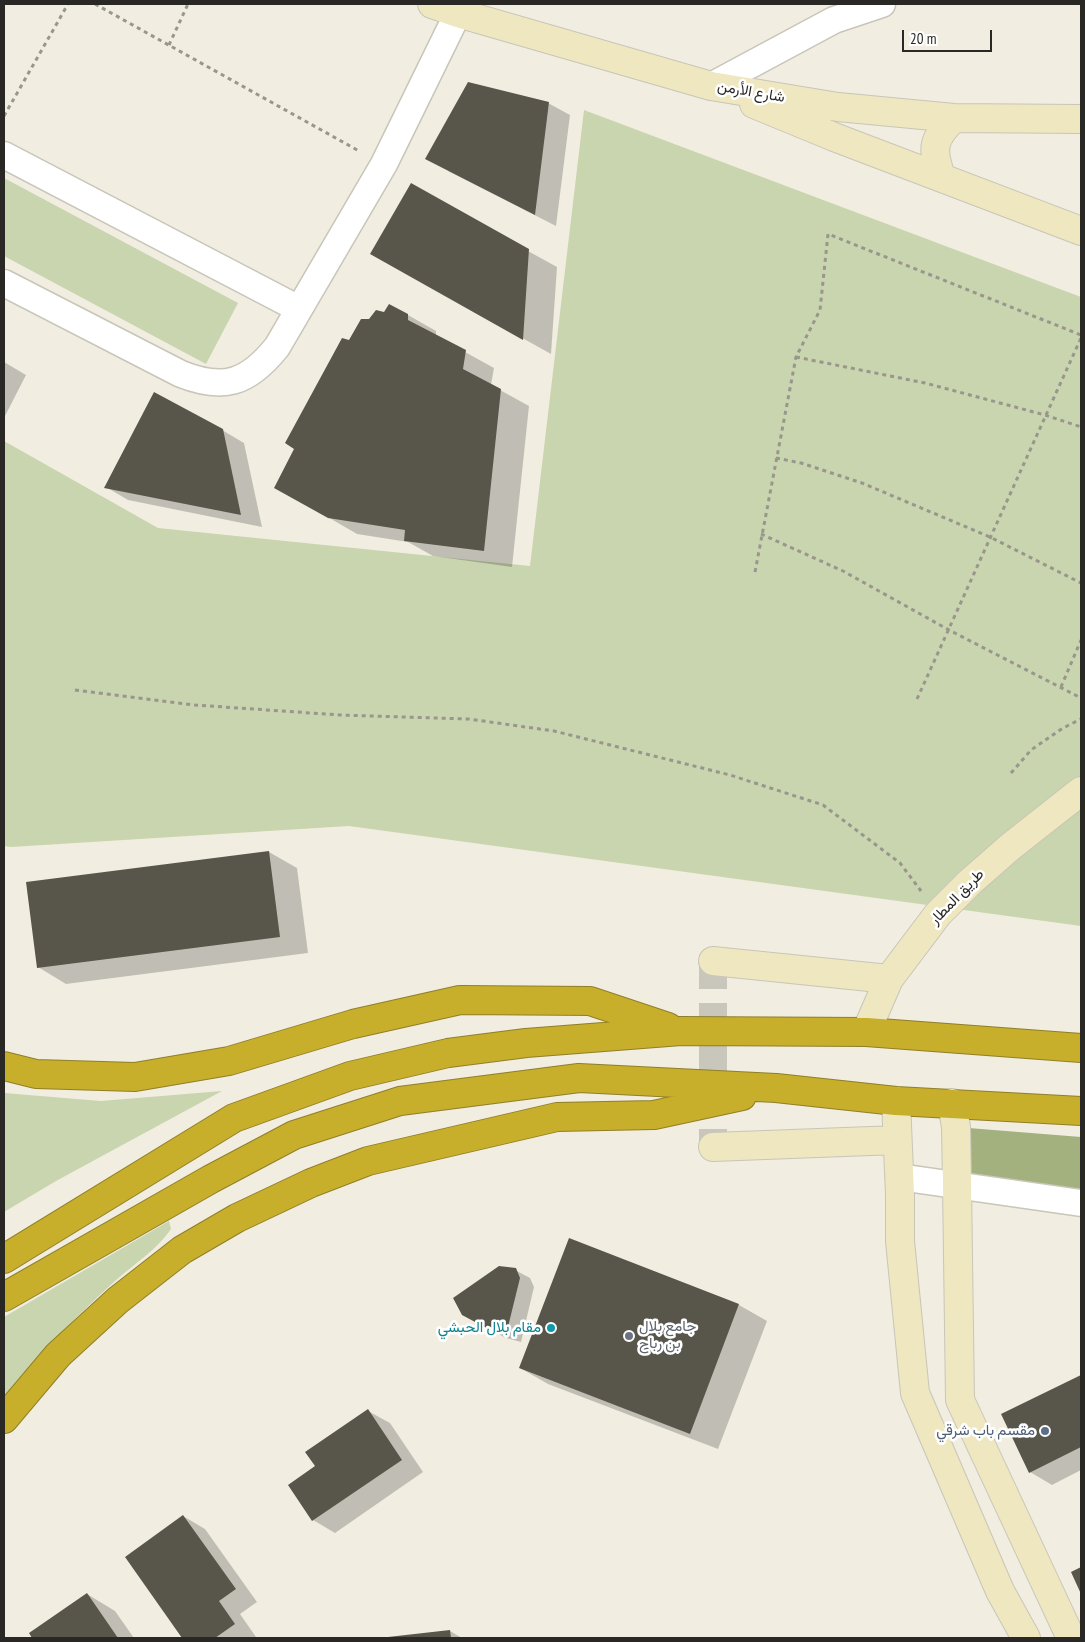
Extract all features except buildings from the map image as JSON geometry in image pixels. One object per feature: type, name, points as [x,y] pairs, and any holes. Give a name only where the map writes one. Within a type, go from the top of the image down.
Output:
[{"type":"highway","points":[[4,1066],[36,1074],[134,1077],[229,1061],[353,1024],[460,1000],[590,1001],[681,1031]]},
{"type":"highway","points":[[4,1259],[234,1118],[350,1076],[448,1053],[526,1043],[681,1031],[866,1032],[1081,1048]]},
{"type":"highway","points":[[4,1297],[212,1178],[294,1135],[400,1101],[579,1078],[776,1088],[896,1101],[1081,1111]]},
{"type":"highway","points":[[4,1419],[58,1355],[118,1300],[182,1250],[237,1218],[311,1183],[368,1161],[556,1117],[654,1115],[776,1088]]},
{"type":"main road","name":"شارع الأرمن","points":[[432,4],[458,14],[711,86],[838,107],[954,118],[1081,119]]},
{"type":"main road","points":[[711,86],[834,137],[941,176],[1081,231]]},
{"type":"main road","points":[[941,176],[935,161],[935,145],[942,130],[954,118]]},
{"type":"main road","name":"طريق المطار","points":[[866,1032],[889,979],[938,914],[970,882],[1010,847],[1081,791]]},
{"type":"main road","points":[[713,961],[889,979]]},
{"type":"main road","points":[[896,1101],[900,1241],[915,1393],[1000,1591],[1026,1638]]},
{"type":"main road","points":[[952,1103],[956,1127],[960,1400],[1071,1638]]},
{"type":"main road","points":[[713,1147],[897,1140]]},
{"type":"street","points":[[711,86],[834,20],[882,4]]},
{"type":"street","points":[[4,283],[180,374],[201,382],[223,383],[244,377],[263,365],[299,309],[384,164],[458,14]]},
{"type":"street","points":[[4,155],[299,309]]},
{"type":"street","points":[[899,1177],[1081,1203]]},
{"type":"path","points":[[4,116],[68,4]]},
{"type":"path","points":[[95,4],[384,164]]},
{"type":"path","points":[[169,45],[188,4]]},
{"type":"path","points":[[755,572],[796,357],[820,310],[828,234],[1081,336],[917,699]]},
{"type":"path","points":[[796,357],[925,383],[1081,427]]},
{"type":"path","points":[[776,458],[801,463],[862,483],[990,537],[1081,584]]},
{"type":"path","points":[[762,534],[843,571],[949,630],[1081,698]]},
{"type":"path","points":[[1061,687],[1081,640]]},
{"type":"path","points":[[75,690],[205,706],[340,715],[469,720],[554,731],[730,775],[823,805],[900,863],[938,914]]},
{"type":"path","points":[[1010,772],[1031,750],[1081,718]]},
{"type":"green space","points":[[584,110],[1081,297],[1081,926],[349,826],[4,846],[4,441],[158,528],[530,566]]},
{"type":"green space","points":[[4,178],[238,303],[206,364],[4,256]]},
{"type":"green space","points":[[222,1091],[56,1181],[4,1212],[4,1093],[101,1101]]},
{"type":"green space","points":[[956,1127],[1081,1137],[1081,1203],[957,1184]]},
{"type":"green space","points":[[169,1221],[171,1229],[159,1244],[115,1281],[71,1323],[29,1367],[4,1398],[4,1317]]},
{"type":"tunnel","points":[[713,961],[713,1147]]},
{"type":"place","name":"مقام بلال الحبشي","points":[[551,1328]]},
{"type":"place","name":"جامع بلال بن رباح","points":[[629,1336]]},
{"type":"place","name":"مقسم باب شرقي","points":[[1045,1431]]}]
